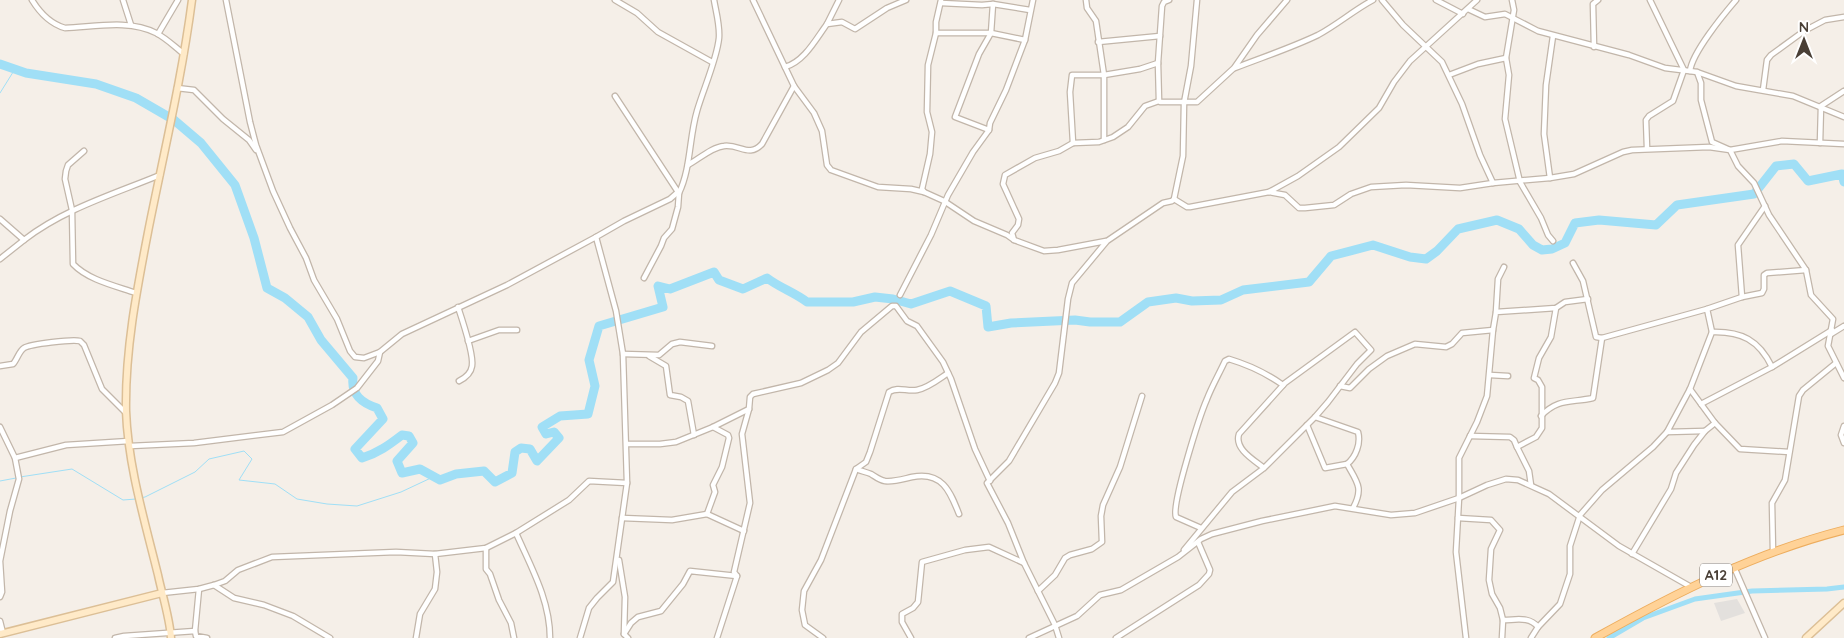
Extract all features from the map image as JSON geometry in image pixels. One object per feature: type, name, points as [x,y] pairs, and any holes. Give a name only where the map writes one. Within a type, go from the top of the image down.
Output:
[{"type":"main road","name":"A12","points":[[1597,637],[1734,566],[1810,538],[1844,530]]},
{"type":"street","points":[[32,0],[48,20],[57,26],[65,28],[131,25],[148,29],[158,34],[184,54]]},
{"type":"street","points":[[123,0],[131,25]]},
{"type":"street","points":[[158,34],[178,0]]},
{"type":"street","points":[[171,635],[137,488],[126,413],[129,341],[136,292],[178,88],[192,0]]},
{"type":"street","points":[[226,0],[250,122],[276,198],[306,258],[314,280],[337,319],[352,354],[360,358],[380,352],[400,335],[519,279],[624,221],[670,199],[679,192]]},
{"type":"street","points":[[615,0],[637,13],[658,32],[712,62]]},
{"type":"street","points":[[644,278],[664,238],[672,229],[678,207],[679,192],[688,165],[692,132],[719,36],[714,0]]},
{"type":"street","points":[[753,0],[794,86],[809,104],[822,131],[829,168],[849,178],[878,187],[911,189],[924,192],[944,201],[966,217],[1014,240],[1044,250],[1058,250],[1107,241]]},
{"type":"street","points":[[785,67],[800,59],[827,24],[839,0]]},
{"type":"street","points":[[827,24],[842,22],[854,28],[906,0]]},
{"type":"street","points":[[900,295],[931,235],[944,201],[973,152],[989,130],[990,123],[1006,90],[1025,40],[1033,0]]},
{"type":"street","points":[[1086,0],[1087,8],[1096,21],[1104,75],[1104,140]]},
{"type":"street","points":[[1159,101],[1158,63],[1162,6],[1164,2],[1169,0]]},
{"type":"street","points":[[1059,638],[1024,563],[1008,523],[987,483],[1009,461],[1055,383],[1059,373],[1068,299],[1072,283],[1107,241],[1163,203],[1172,202],[1174,199],[1183,156],[1184,103],[1191,66],[1197,0]]},
{"type":"street","points":[[1014,240],[1012,233],[1020,219],[1003,184],[1005,175],[1035,158],[1058,151],[1073,143],[1099,142],[1113,137],[1128,127],[1145,106],[1159,101],[1197,102],[1234,68],[1257,35],[1287,0]]},
{"type":"street","points":[[1234,68],[1306,41],[1373,0]]},
{"type":"street","points":[[1382,0],[1403,25],[1442,62],[1462,104],[1474,139],[1493,183]]},
{"type":"street","points":[[1436,0],[1463,14]]},
{"type":"street","points":[[1174,199],[1187,207],[1194,207],[1269,192],[1298,176],[1339,147],[1379,108],[1394,82],[1410,61],[1477,0]]},
{"type":"street","points":[[1512,0],[1514,19],[1506,58],[1509,75],[1505,119],[1520,182],[1553,241]]},
{"type":"street","points":[[1594,47],[1593,4],[1598,0]]},
{"type":"street","points":[[1650,0],[1687,71]]},
{"type":"street","points":[[1647,148],[1646,120],[1649,116],[1673,101],[1692,61],[1724,14],[1736,0]]},
{"type":"street","points":[[924,192],[922,189],[930,154],[932,132],[927,112],[928,65],[941,2],[993,4],[1030,10]]},
{"type":"street","points":[[989,130],[955,117],[979,54],[991,33],[993,4]]},
{"type":"street","points":[[1468,9],[1485,17],[1505,14],[1554,36],[1629,55],[1665,68],[1697,72],[1728,84],[1793,96],[1844,117]]},
{"type":"street","points":[[1763,90],[1767,60],[1771,55],[1804,31],[1824,20],[1844,17]]},
{"type":"street","points":[[936,33],[991,33],[1025,40]]},
{"type":"street","points":[[1098,42],[1160,36]]},
{"type":"street","points":[[1550,178],[1544,134],[1546,84],[1554,36]]},
{"type":"street","points":[[1448,75],[1478,64],[1506,58]]},
{"type":"street","points":[[1073,143],[1070,76],[1073,74],[1104,75],[1140,69],[1158,63]]},
{"type":"street","points":[[1697,72],[1701,83],[1701,100],[1712,142],[1730,150],[1738,166],[1754,183],[1765,206],[1806,270],[1811,296],[1833,319],[1828,346],[1844,378]]},
{"type":"street","points":[[688,165],[721,146],[734,146],[748,150],[757,149],[762,144],[794,86]]},
{"type":"street","points":[[178,88],[194,90],[223,119],[249,140],[262,160]]},
{"type":"street","points":[[1821,106],[1844,91]]},
{"type":"street","points":[[615,96],[679,192]]},
{"type":"street","points":[[1820,143],[1821,106]]},
{"type":"street","points":[[1269,192],[1285,195],[1299,208],[1306,208],[1334,205],[1351,194],[1371,187],[1406,185],[1460,188],[1574,174],[1622,152],[1647,148],[1730,150],[1782,141],[1844,144]]},
{"type":"street","points":[[84,151],[68,165],[65,179],[72,210],[74,264],[82,272],[99,280],[136,292]]},
{"type":"street","points":[[0,259],[47,222],[160,174]]},
{"type":"street","points":[[1742,296],[1738,245],[1765,206]]},
{"type":"street","points":[[0,219],[24,240]]},
{"type":"street","points":[[580,638],[590,608],[613,582],[627,483],[623,354],[616,312],[596,237]]},
{"type":"street","points":[[1574,263],[1583,281],[1596,337],[1602,338],[1707,309],[1742,296],[1764,292],[1764,275],[1767,273],[1806,270]]},
{"type":"street","points":[[1466,638],[1456,559],[1459,458],[1486,403],[1498,279],[1504,267]]},
{"type":"street","points":[[1496,312],[1556,308],[1565,302],[1588,299]]},
{"type":"street","points":[[717,638],[737,576],[734,572],[750,497],[742,434],[749,409],[750,397],[753,394],[801,383],[828,370],[838,363],[861,332],[895,305],[907,321],[916,326],[943,362],[975,449],[990,481]]},
{"type":"street","points":[[458,307],[468,341],[472,365],[468,375],[459,381]]},
{"type":"street","points":[[1517,446],[1533,439],[1540,433],[1542,428],[1542,387],[1538,380],[1534,378],[1542,350],[1551,337],[1556,308]]},
{"type":"street","points":[[1531,638],[1538,627],[1560,604],[1570,574],[1570,546],[1580,516],[1602,490],[1668,432],[1690,389],[1712,332],[1707,309]]},
{"type":"street","points":[[1701,404],[1772,367],[1844,326]]},
{"type":"street","points":[[468,341],[499,330],[517,330]]},
{"type":"street","points":[[1340,386],[1350,388],[1377,362],[1411,345],[1446,347],[1452,344],[1462,332],[1493,330]]},
{"type":"street","points":[[1178,557],[1232,492],[1264,468],[1307,425],[1357,364],[1371,350],[1355,332],[1340,341],[1283,385],[1239,434],[1237,439],[1240,447],[1264,468]]},
{"type":"street","points":[[1712,332],[1731,332],[1749,339],[1767,356],[1772,367]]},
{"type":"street","points":[[1542,416],[1551,406],[1559,402],[1576,402],[1593,398],[1602,338]]},
{"type":"street","points":[[0,366],[13,364],[22,350],[28,346],[80,340],[84,345],[102,390],[126,413]]},
{"type":"street","points":[[649,356],[660,355],[672,344],[680,342],[712,346]]},
{"type":"street","points":[[15,458],[66,445],[194,443],[283,432],[332,405],[357,388],[378,361],[380,352]]},
{"type":"street","points":[[623,354],[636,353],[649,356],[666,366],[670,395],[682,396],[688,401],[694,435]]},
{"type":"street","points":[[1202,528],[1176,517],[1174,512],[1181,481],[1206,400],[1225,361],[1229,359],[1251,366],[1283,385]]},
{"type":"street","points":[[1773,552],[1772,503],[1784,483],[1800,393],[1836,363]]},
{"type":"street","points":[[823,638],[806,625],[802,610],[803,597],[806,587],[821,560],[856,469],[866,462],[890,392],[893,390],[914,391],[921,389],[948,373]]},
{"type":"street","points":[[1490,375],[1508,376]]},
{"type":"street","points":[[1690,389],[1715,423],[1740,449],[1789,452]]},
{"type":"street","points":[[1038,591],[1055,575],[1065,558],[1092,549],[1102,542],[1101,516],[1103,505],[1120,467],[1142,396]]},
{"type":"street","points":[[627,444],[666,444],[713,427],[749,409]]},
{"type":"street","points":[[1307,425],[1325,468],[1347,464],[1353,459],[1359,440],[1358,432],[1314,417]]},
{"type":"street","points":[[1632,554],[1671,489],[1676,473],[1694,445],[1705,431],[1715,423]]},
{"type":"street","points":[[1844,426],[1841,435],[1844,443]]},
{"type":"street","points":[[0,427],[15,458],[19,477],[0,561],[2,592],[0,597]]},
{"type":"street","points":[[707,514],[715,492],[714,485],[722,467],[729,438],[728,434],[713,427]]},
{"type":"street","points":[[1668,432],[1705,431]]},
{"type":"street","points":[[1470,436],[1510,437],[1514,440],[1529,471],[1531,485]]},
{"type":"street","points":[[1347,464],[1359,486],[1360,492],[1353,508]]},
{"type":"street","points":[[856,469],[884,481],[914,476],[925,476],[934,479],[948,489],[959,514]]},
{"type":"street","points":[[1029,638],[1077,616],[1100,595],[1122,590],[1178,557],[1212,534],[1262,521],[1335,506],[1391,514],[1415,513],[1459,498],[1502,480],[1518,480],[1549,494],[1612,542],[1691,587]]},
{"type":"street","points":[[0,621],[2,634],[162,593],[199,589],[214,585],[227,579],[238,570],[272,557],[396,552],[435,554],[486,548],[516,533],[570,500],[589,481],[627,483]]},
{"type":"street","points":[[622,518],[672,520],[707,514],[744,531]]},
{"type":"street","points":[[1458,518],[1491,520],[1500,530],[1491,549],[1489,580],[1492,594],[1500,608],[1503,620],[1502,638]]},
{"type":"street","points":[[516,533],[546,604],[550,638]]},
{"type":"street","points":[[1116,638],[1199,585],[1209,574],[1210,570],[1198,542]]},
{"type":"street","points":[[911,638],[902,614],[913,608],[918,602],[922,562],[965,550],[989,547],[1024,563]]},
{"type":"street","points":[[486,548],[486,568],[512,625],[514,638]]},
{"type":"street","points":[[416,638],[420,614],[435,589],[437,572],[435,554]]},
{"type":"street","points":[[618,556],[625,597],[626,636]]},
{"type":"street","points":[[1734,566],[1765,638]]},
{"type":"street","points":[[626,636],[631,623],[638,617],[661,611],[682,584],[690,570],[737,576]]},
{"type":"street","points":[[214,585],[234,598],[264,605],[294,616],[330,638]]},
{"type":"street","points":[[199,589],[195,631],[196,636],[206,638]]},
{"type":"street","points":[[1806,638],[1844,603]]},
{"type":"street","points":[[1503,620],[1526,619],[1534,622],[1538,627]]},
{"type":"street","points":[[115,638],[124,636],[171,635],[195,631]]},
{"type":"shaded area","points":[[1737,599],[1745,613],[1721,621],[1714,603]]},
{"type":"waterway","points":[[0,64],[26,73],[96,84],[136,98],[174,120],[201,143],[235,185],[254,238],[267,288],[285,298],[308,317],[321,340],[353,378],[356,394],[362,401],[377,408],[383,419],[355,449],[362,458],[373,454],[402,435],[409,436],[413,443],[397,461],[402,473],[420,469],[440,480],[456,474],[484,471],[495,482],[512,473],[515,452],[521,448],[530,449],[537,461],[559,438],[554,432],[546,434],[542,427],[560,416],[588,414],[595,386],[589,360],[599,326],[663,307],[658,286],[670,289],[714,272],[719,280],[743,289],[767,278],[807,302],[853,302],[875,297],[911,304],[950,291],[986,306],[988,327],[1011,323],[1075,320],[1120,322],[1148,302],[1176,298],[1192,301],[1221,300],[1243,290],[1309,282],[1331,256],[1373,245],[1410,257],[1426,259],[1437,251],[1458,229],[1497,220],[1519,229],[1533,245],[1542,250],[1552,249],[1565,243],[1575,223],[1599,220],[1656,225],[1677,205],[1754,194],[1776,166],[1794,164],[1808,181],[1842,174],[1844,182]]},
{"type":"waterway","points":[[0,93],[15,69]]},
{"type":"waterway","points":[[140,498],[195,472],[209,459],[244,451],[252,459],[239,480],[275,484],[297,499],[327,504],[357,506],[401,492],[433,477],[440,480]]},
{"type":"waterway","points":[[20,477],[72,469],[123,500],[136,499]]},
{"type":"waterway","points":[[0,481],[16,478]]},
{"type":"waterway","points":[[1609,638],[1643,618],[1695,599],[1752,591],[1844,587]]}]
